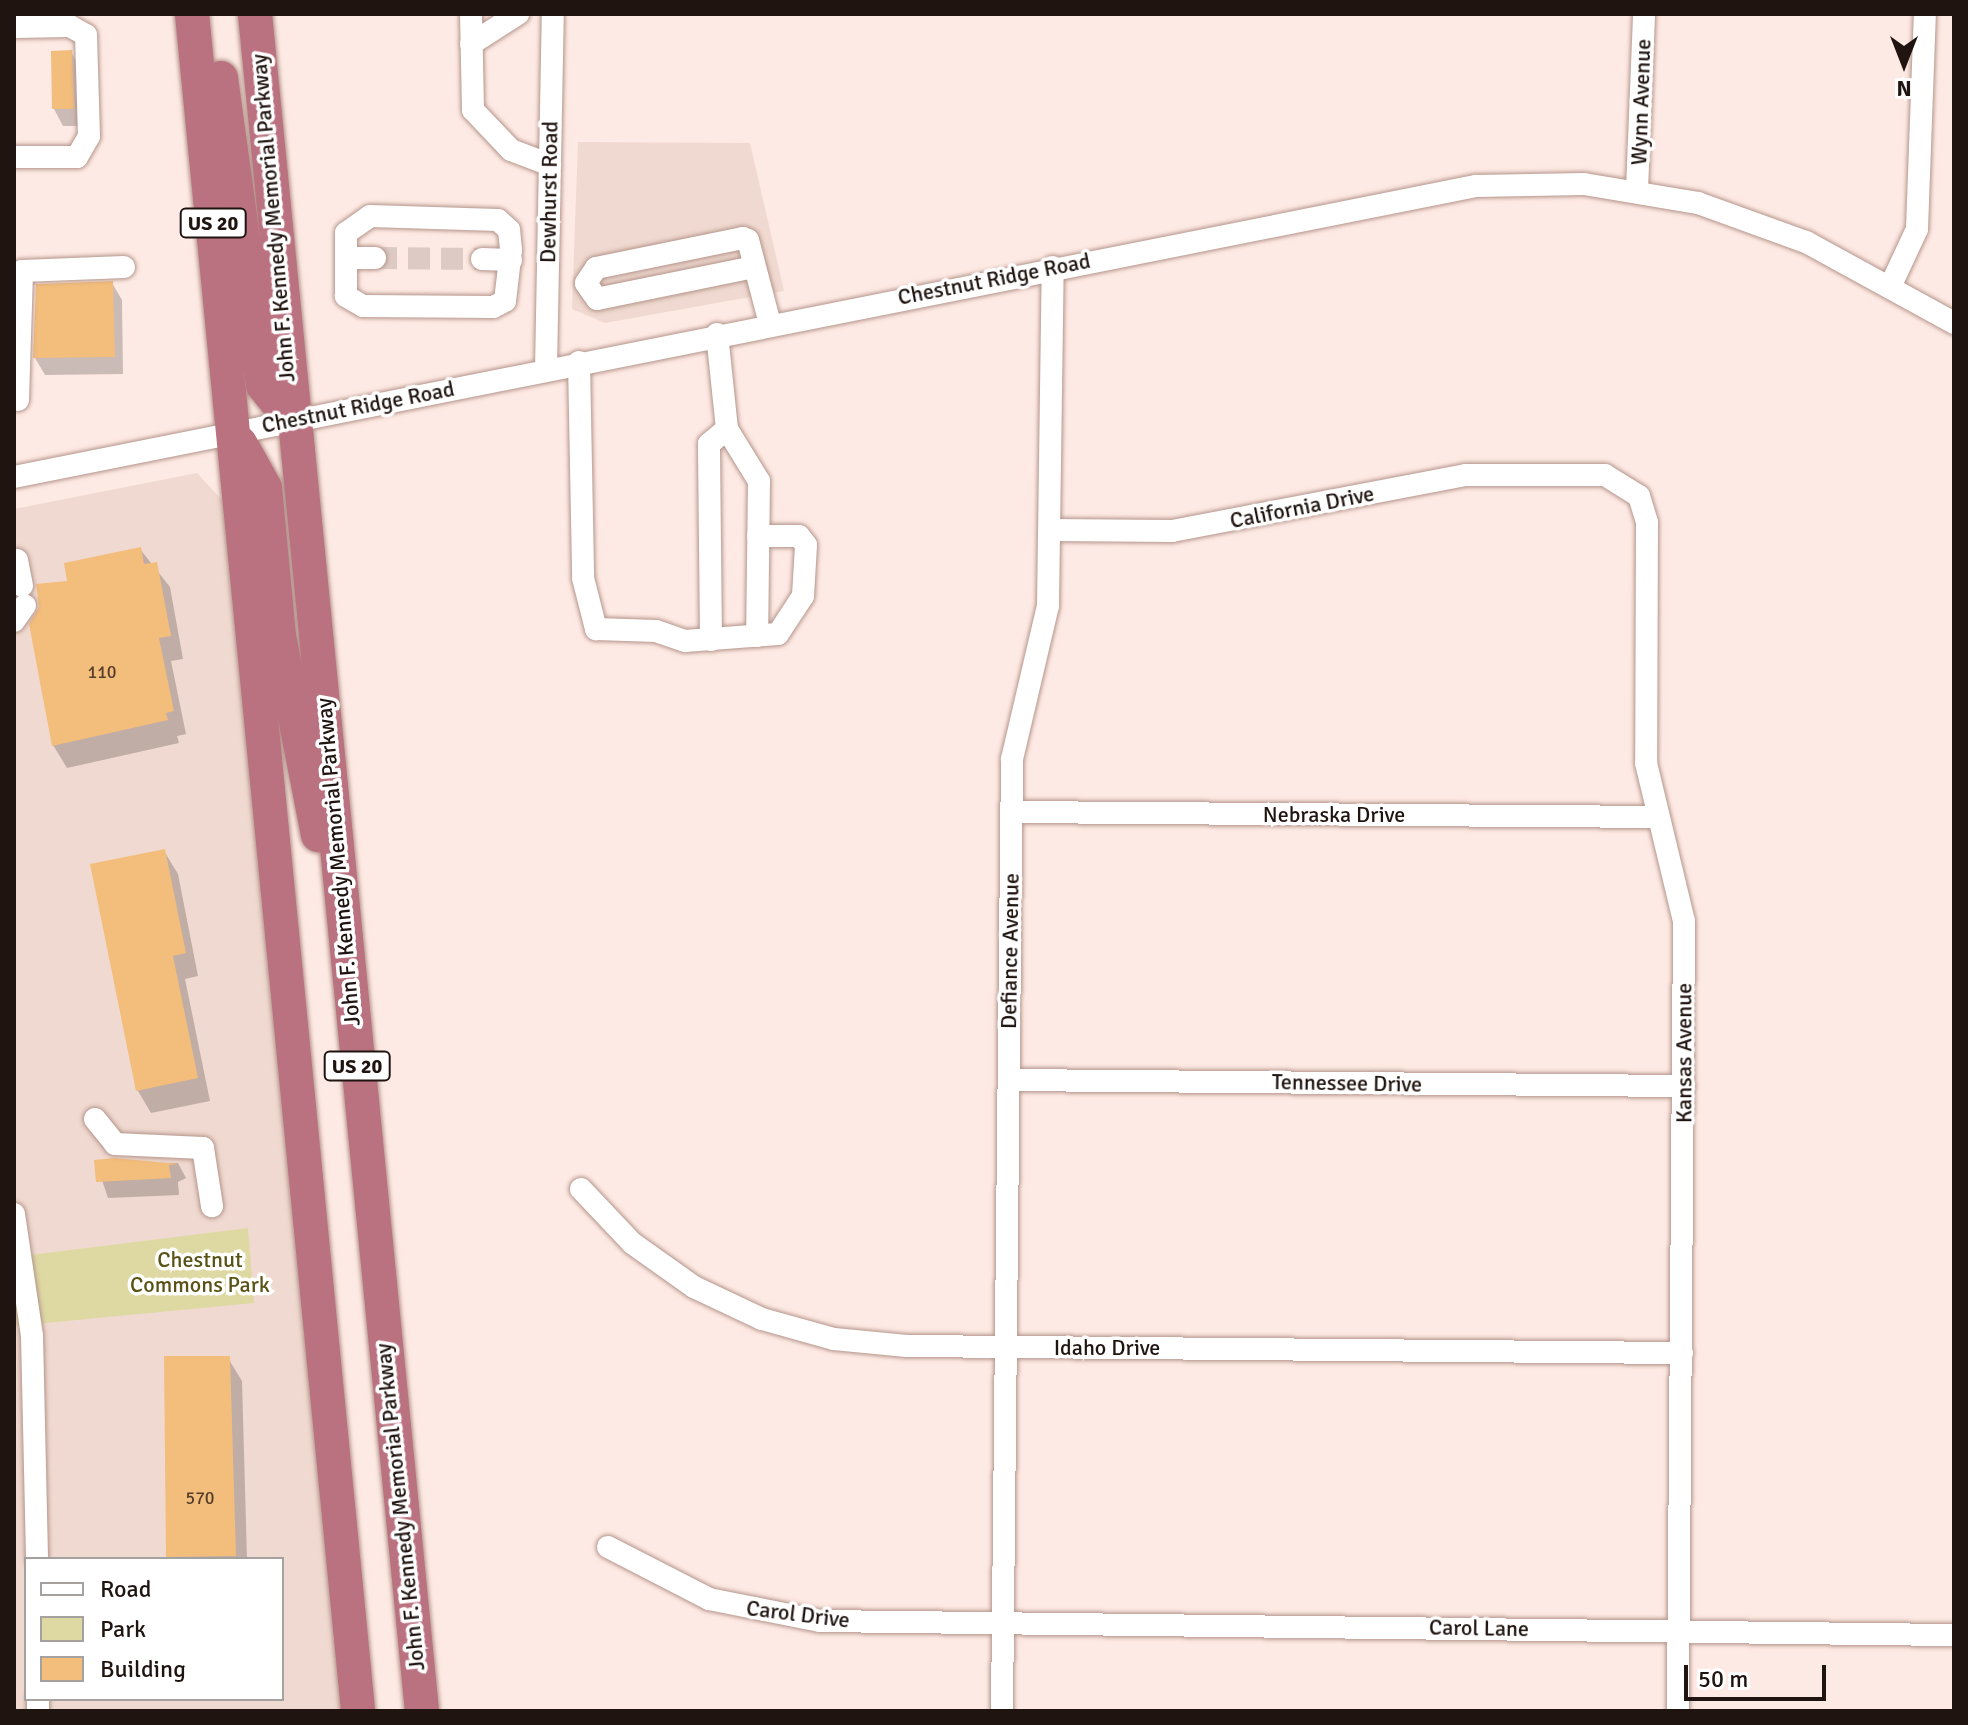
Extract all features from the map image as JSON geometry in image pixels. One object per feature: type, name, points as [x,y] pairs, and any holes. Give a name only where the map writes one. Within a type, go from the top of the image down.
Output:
[{"type":"highway","name":"US 20","points":[[192,14],[358,1711]]},
{"type":"highway","points":[[212,14],[263,385],[292,421]]},
{"type":"highway","name":"John F. Kennedy Memorial Parkway","points":[[255,14],[292,421],[422,1711]]},
{"type":"highway","points":[[234,432],[265,488],[279,636],[355,1043]]},
{"type":"street","points":[[471,14],[473,110],[511,150],[550,165]]},
{"type":"street","points":[[471,44],[518,14]]},
{"type":"street","name":"Dewhurst Road","points":[[546,369],[553,14]]},
{"type":"street","name":"Wynn Avenue","points":[[1637,190],[1644,14]]},
{"type":"street","points":[[1890,287],[1917,229],[1925,14]]},
{"type":"street","points":[[16,27],[70,26],[86,35],[89,136],[77,157],[16,157]]},
{"type":"street","name":"Chestnut Ridge Road","points":[[14,477],[1053,267],[1476,186],[1637,190],[1753,220],[1890,287],[1954,323]]},
{"type":"street","points":[[370,216],[498,220],[509,230],[511,255],[511,288],[493,307],[363,306],[346,296],[346,233],[370,216]]},
{"type":"street","points":[[547,289],[586,283],[596,268],[743,238],[770,324]]},
{"type":"street","points":[[482,259],[548,251]]},
{"type":"street","points":[[346,258],[375,258]]},
{"type":"street","points":[[18,400],[22,271],[124,267]]},
{"type":"street","points":[[586,283],[597,299],[754,267]]},
{"type":"street","name":"Defiance Avenue","points":[[1002,1711],[1012,812],[1018,715],[1048,606],[1053,267]]},
{"type":"street","points":[[717,334],[727,429],[756,467],[757,636]]},
{"type":"street","points":[[579,362],[591,623],[605,632],[711,640],[778,634],[790,623],[803,596],[806,545],[799,536],[758,536]]},
{"type":"street","points":[[711,640],[709,444],[727,429]]},
{"type":"street","name":"California Drive","points":[[1051,530],[1172,531],[1443,478],[1552,475]]},
{"type":"street","name":"Kansas Avenue","points":[[1552,475],[1620,480],[1645,507],[1646,763],[1656,817],[1684,921],[1678,1711]]},
{"type":"street","points":[[17,560],[20,604]]},
{"type":"street","name":"Nebraska Drive","points":[[1012,812],[1656,817]]},
{"type":"street","name":"Tennessee Drive","points":[[1009,1080],[1684,1086]]},
{"type":"street","points":[[95,1119],[115,1144],[203,1148],[212,1206]]},
{"type":"street","name":"Idaho Drive","points":[[581,1189],[662,1266],[762,1319],[871,1344],[1006,1348],[1682,1353]]},
{"type":"street","points":[[14,1214],[32,1336],[37,1557]]},
{"type":"street","name":"Carol Drive","points":[[608,1547],[674,1585],[782,1617],[1003,1631]]},
{"type":"street","name":"Carol Lane","points":[[1003,1631],[1679,1630],[1954,1635]]},
{"type":"shaded area","points":[[578,142],[750,143],[784,291],[605,323],[572,309]]},
{"type":"shaded area","points":[[197,473],[223,501],[341,1711],[14,1711],[14,509]]},
{"type":"green space","name":"Chestnut Commons Park","points":[[248,1228],[254,1303],[14,1326],[14,1257]]},
{"type":"building","points":[[72,50],[74,109],[52,109],[51,51]]},
{"type":"building","points":[[113,281],[115,357],[33,358],[36,284]]},
{"type":"building","points":[[141,547],[144,564],[157,562],[171,636],[159,638],[174,711],[166,713],[168,720],[52,746],[29,624],[39,607],[36,584],[67,581],[64,563]]},
{"type":"building","points":[[165,849],[186,953],[173,956],[198,1078],[136,1091],[90,864]]},
{"type":"building","points":[[114,1158],[179,1164],[169,1165],[171,1178],[96,1182],[94,1160]]},
{"type":"building","points":[[164,1356],[230,1356],[236,1556],[166,1557]]},
{"type":"tunnel","points":[[375,258],[482,259]]}]
